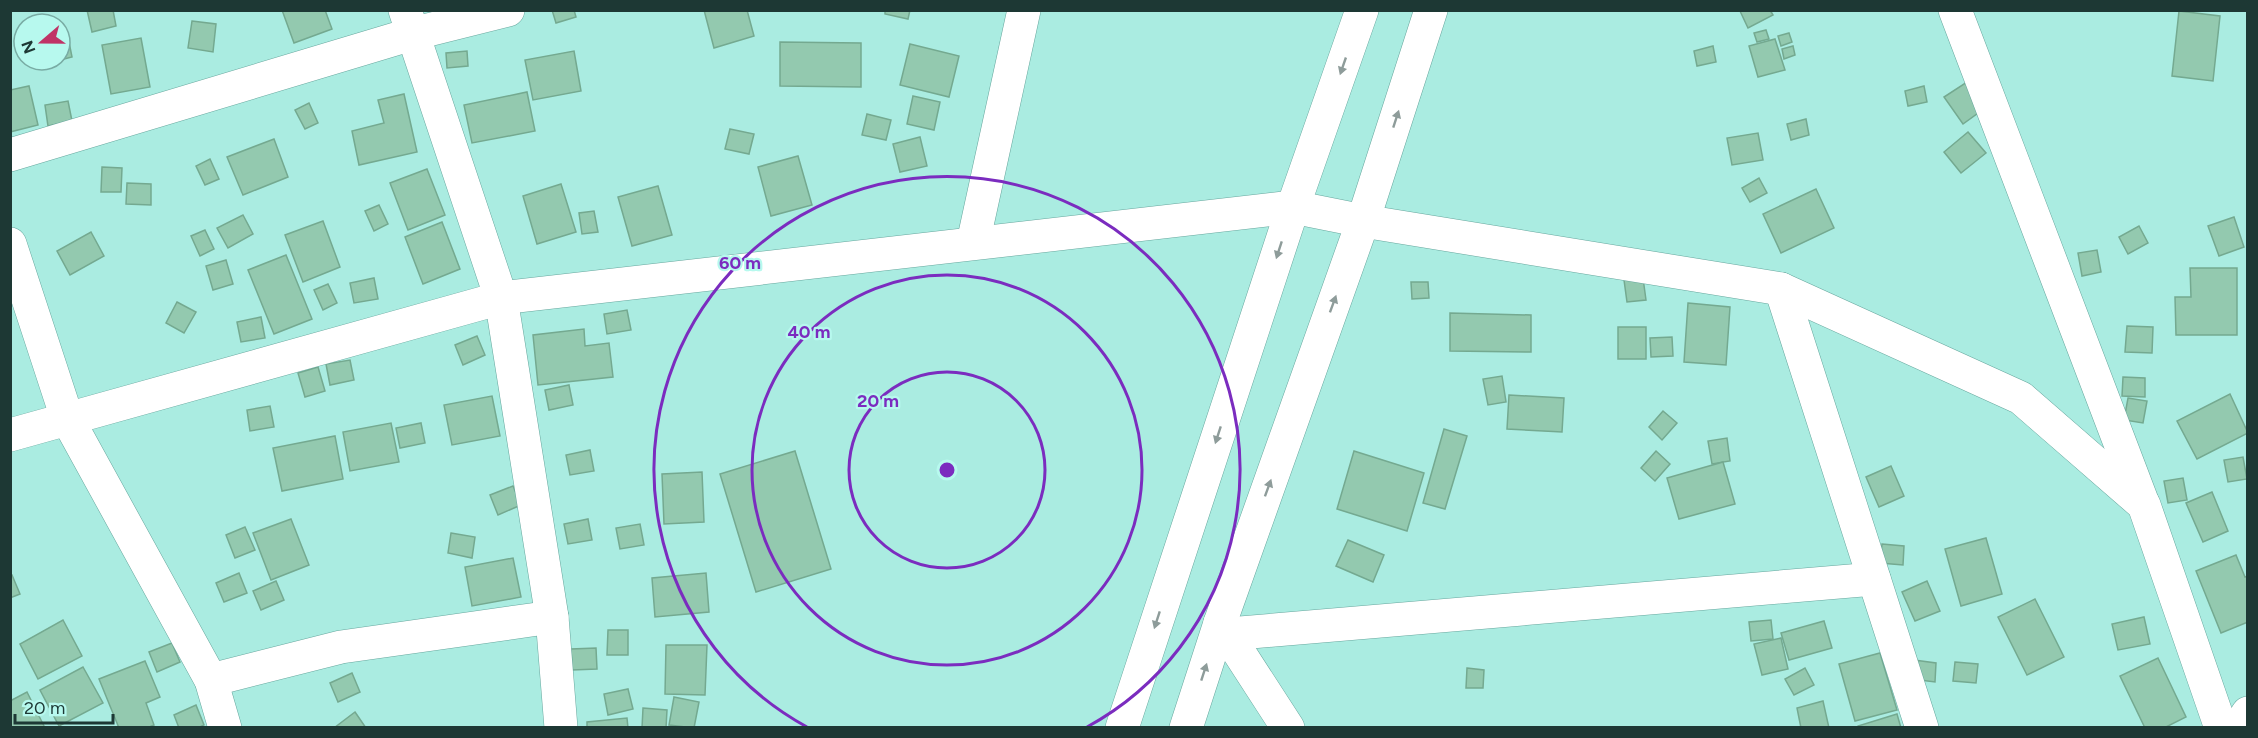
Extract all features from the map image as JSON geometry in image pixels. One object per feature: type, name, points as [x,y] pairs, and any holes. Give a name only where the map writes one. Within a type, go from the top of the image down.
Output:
[{"type":"street","points":[[10,155],[409,22],[508,10]]},
{"type":"street","points":[[973,243],[1024,10]]},
{"type":"street","points":[[1122,728],[1293,207],[1362,10]]},
{"type":"street","points":[[1186,728],[1224,629],[1363,221],[1431,10]]},
{"type":"street","points":[[1955,10],[2144,505],[2221,728]]},
{"type":"street","points":[[409,22],[501,298],[552,617],[561,728]]},
{"type":"street","points":[[10,435],[501,298],[1293,207],[1363,221],[1781,289],[2021,398],[2144,505]]},
{"type":"street","points":[[10,244],[67,418],[211,680],[225,728]]},
{"type":"street","points":[[1781,289],[1922,728]]},
{"type":"street","points":[[1224,629],[1874,579]]},
{"type":"street","points":[[211,680],[341,647],[552,617]]},
{"type":"street","points":[[1224,629],[1288,728]]},
{"type":"street","points":[[2238,728],[2247,713]]},
{"type":"building","points":[[87,10],[113,10],[116,26],[92,32]]},
{"type":"building","points":[[282,10],[325,10],[332,29],[294,43]]},
{"type":"building","points":[[552,10],[574,10],[576,17],[556,23]]},
{"type":"building","points":[[704,10],[747,10],[754,36],[714,48]]},
{"type":"building","points":[[885,10],[910,10],[908,19],[885,14]]},
{"type":"building","points":[[1770,10],[1773,15],[1748,28],[1740,11]]},
{"type":"building","points":[[2179,11],[2220,16],[2213,81],[2172,76]]},
{"type":"building","points":[[192,21],[216,24],[213,52],[188,48]]},
{"type":"building","points":[[1766,30],[1769,39],[1757,42],[1754,33]]},
{"type":"building","points":[[1789,33],[1792,42],[1781,46],[1778,36]]},
{"type":"building","points":[[141,38],[150,87],[111,94],[102,45]]},
{"type":"building","points":[[1775,39],[1785,70],[1758,77],[1749,46]]},
{"type":"building","points":[[780,42],[861,43],[861,87],[780,86]]},
{"type":"building","points":[[910,44],[959,56],[949,97],[900,85]]},
{"type":"building","points":[[1713,46],[1716,62],[1697,66],[1694,51]]},
{"type":"building","points":[[1793,46],[1795,55],[1784,59],[1782,49]]},
{"type":"building","points":[[467,51],[468,66],[447,68],[446,53]]},
{"type":"building","points":[[574,51],[581,91],[533,100],[525,60]]},
{"type":"building","points":[[1967,82],[1985,108],[1963,124],[1944,97]]},
{"type":"building","points":[[29,86],[38,125],[10,132],[10,90]]},
{"type":"building","points":[[1924,86],[1927,102],[1908,106],[1905,91]]},
{"type":"building","points":[[527,92],[535,131],[472,143],[464,105]]},
{"type":"building","points":[[404,94],[417,152],[359,165],[352,131],[384,123],[378,100]]},
{"type":"building","points":[[913,96],[940,102],[934,130],[907,124]]},
{"type":"building","points":[[68,101],[72,121],[48,126],[45,105]]},
{"type":"building","points":[[309,103],[318,123],[305,129],[295,110]]},
{"type":"building","points":[[867,114],[891,120],[886,140],[862,135]]},
{"type":"building","points":[[1806,119],[1809,135],[1791,140],[1787,124]]},
{"type":"building","points":[[730,129],[754,134],[749,154],[725,149]]},
{"type":"building","points":[[1968,132],[1986,153],[1961,173],[1944,152]]},
{"type":"building","points":[[1758,133],[1763,160],[1732,165],[1727,138]]},
{"type":"building","points":[[920,137],[927,166],[900,172],[893,144]]},
{"type":"building","points":[[274,139],[288,177],[243,195],[227,157]]},
{"type":"building","points":[[798,156],[812,205],[771,216],[758,167]]},
{"type":"building","points":[[210,159],[219,179],[205,185],[196,166]]},
{"type":"building","points":[[102,167],[122,168],[121,192],[101,192]]},
{"type":"building","points":[[427,169],[445,215],[408,230],[390,183]]},
{"type":"building","points":[[1759,178],[1767,193],[1750,202],[1742,188]]},
{"type":"building","points":[[127,183],[151,184],[151,205],[126,204]]},
{"type":"building","points":[[561,184],[576,232],[537,244],[523,196]]},
{"type":"building","points":[[658,186],[672,235],[632,246],[618,197]]},
{"type":"building","points":[[1816,189],[1834,228],[1781,253],[1763,214]]},
{"type":"building","points":[[379,205],[388,224],[374,231],[365,211]]},
{"type":"building","points":[[594,211],[598,232],[582,234],[579,213]]},
{"type":"building","points":[[243,215],[253,234],[228,248],[217,228]]},
{"type":"building","points":[[2234,217],[2244,247],[2219,256],[2208,226]]},
{"type":"building","points":[[323,221],[340,267],[303,282],[285,235]]},
{"type":"building","points":[[442,222],[460,269],[423,284],[405,237]]},
{"type":"building","points":[[2139,226],[2148,243],[2128,254],[2119,237]]},
{"type":"building","points":[[205,230],[214,249],[200,256],[191,236]]},
{"type":"building","points":[[91,232],[104,256],[70,275],[57,251]]},
{"type":"building","points":[[2097,250],[2101,272],[2082,276],[2078,253]]},
{"type":"building","points":[[286,255],[312,319],[274,334],[248,270]]},
{"type":"building","points":[[226,260],[233,284],[213,290],[206,266]]},
{"type":"building","points":[[2190,268],[2237,268],[2237,335],[2176,335],[2175,297],[2191,297]]},
{"type":"building","points":[[374,278],[378,299],[354,303],[350,283]]},
{"type":"building","points":[[1643,278],[1646,300],[1627,302],[1624,280]]},
{"type":"building","points":[[1411,282],[1428,282],[1429,298],[1412,299]]},
{"type":"building","points":[[328,284],[337,303],[323,310],[314,290]]},
{"type":"building","points":[[177,302],[196,312],[184,333],[166,323]]},
{"type":"building","points":[[1688,303],[1730,307],[1726,365],[1684,362]]},
{"type":"building","points":[[627,310],[631,330],[607,334],[604,314]]},
{"type":"building","points":[[1450,313],[1531,315],[1531,352],[1450,351]]},
{"type":"building","points":[[261,317],[265,338],[241,342],[237,322]]},
{"type":"building","points":[[2127,326],[2153,327],[2152,353],[2125,352]]},
{"type":"building","points":[[1618,327],[1646,327],[1646,359],[1618,359]]},
{"type":"building","points":[[584,329],[585,346],[609,343],[613,377],[538,385],[533,335]]},
{"type":"building","points":[[477,336],[485,355],[463,365],[455,345]]},
{"type":"building","points":[[1672,337],[1673,356],[1651,357],[1650,338]]},
{"type":"building","points":[[350,360],[354,380],[330,385],[326,364]]},
{"type":"building","points":[[318,367],[325,391],[305,397],[298,373]]},
{"type":"building","points":[[1502,376],[1506,402],[1488,405],[1483,379]]},
{"type":"building","points":[[2123,377],[2145,378],[2145,397],[2122,396]]},
{"type":"building","points":[[569,385],[573,405],[549,410],[545,390]]},
{"type":"building","points":[[2230,394],[2248,433],[2197,459],[2177,421]]},
{"type":"building","points":[[1509,395],[1564,398],[1562,432],[1507,429]]},
{"type":"building","points":[[492,396],[500,436],[452,445],[444,405]]},
{"type":"building","points":[[2128,398],[2147,401],[2143,423],[2124,420]]},
{"type":"building","points":[[270,406],[274,427],[250,431],[247,410]]},
{"type":"building","points":[[1663,411],[1677,423],[1662,440],[1649,427]]},
{"type":"building","points":[[391,423],[399,462],[350,471],[343,432]]},
{"type":"building","points":[[421,423],[425,443],[400,448],[396,428]]},
{"type":"building","points":[[1444,429],[1467,436],[1445,509],[1423,503]]},
{"type":"building","points":[[335,436],[343,479],[282,491],[273,448]]},
{"type":"building","points":[[1727,438],[1730,461],[1712,464],[1708,441]]},
{"type":"building","points":[[590,450],[594,471],[570,475],[566,455]]},
{"type":"building","points":[[795,451],[831,569],[756,592],[720,474]]},
{"type":"building","points":[[1354,451],[1424,473],[1407,531],[1337,509]]},
{"type":"building","points":[[1656,451],[1670,464],[1655,481],[1641,468]]},
{"type":"building","points":[[2243,457],[2247,479],[2228,482],[2224,460]]},
{"type":"building","points":[[1723,462],[1735,504],[1679,519],[1667,478]]},
{"type":"building","points":[[1891,466],[1904,496],[1879,507],[1866,477]]},
{"type":"building","points":[[702,472],[704,522],[664,524],[662,474]]},
{"type":"building","points":[[2183,478],[2187,500],[2168,503],[2164,481]]},
{"type":"building","points":[[513,486],[521,505],[498,515],[490,495]]},
{"type":"building","points":[[2212,492],[2228,531],[2203,542],[2186,503]]},
{"type":"building","points":[[291,519],[309,565],[271,580],[253,533]]},
{"type":"building","points":[[588,519],[592,540],[568,544],[564,524]]},
{"type":"building","points":[[640,524],[644,545],[620,549],[616,528]]},
{"type":"building","points":[[245,527],[255,550],[235,558],[226,535]]},
{"type":"building","points":[[451,533],[475,537],[472,558],[448,553]]},
{"type":"building","points":[[1986,538],[2002,594],[1961,606],[1945,549]]},
{"type":"building","points":[[1348,540],[1384,555],[1373,582],[1336,566]]},
{"type":"building","points":[[1882,544],[1904,546],[1903,565],[1880,563]]},
{"type":"building","points":[[2236,555],[2245,577],[2248,576],[2248,622],[2221,633],[2196,571]]},
{"type":"building","points":[[513,558],[521,597],[472,606],[465,567]]},
{"type":"building","points":[[239,573],[247,593],[224,602],[216,583]]},
{"type":"building","points":[[706,573],[709,612],[655,617],[652,578]]},
{"type":"building","points":[[12,575],[20,594],[10,598],[10,576]]},
{"type":"building","points":[[276,581],[284,600],[261,610],[253,591]]},
{"type":"building","points":[[1927,581],[1940,611],[1915,621],[1902,592]]},
{"type":"building","points":[[2035,599],[2064,657],[2027,675],[1998,617]]},
{"type":"building","points":[[2144,617],[2150,644],[2118,650],[2112,624]]},
{"type":"building","points":[[63,620],[82,656],[38,679],[20,644]]},
{"type":"building","points":[[1771,620],[1773,639],[1751,641],[1749,622]]},
{"type":"building","points":[[1824,621],[1832,648],[1789,660],[1781,633]]},
{"type":"building","points":[[608,630],[628,630],[628,655],[607,655]]},
{"type":"building","points":[[1781,638],[1788,669],[1762,675],[1754,644]]},
{"type":"building","points":[[172,643],[180,662],[157,672],[149,652]]},
{"type":"building","points":[[666,645],[707,645],[705,695],[665,694]]},
{"type":"building","points":[[596,648],[597,669],[572,670],[571,649]]},
{"type":"building","points":[[1880,653],[1897,710],[1855,721],[1839,664]]},
{"type":"building","points":[[2158,658],[2186,717],[2164,728],[2145,728],[2120,676]]},
{"type":"building","points":[[1914,660],[1936,663],[1935,682],[1912,679]]},
{"type":"building","points":[[145,661],[160,697],[146,703],[154,725],[147,728],[119,728],[99,679]]},
{"type":"building","points":[[1955,662],[1978,664],[1976,683],[1953,681]]},
{"type":"building","points":[[83,667],[103,703],[59,726],[40,690]]},
{"type":"building","points":[[1467,668],[1484,670],[1483,688],[1466,688]]},
{"type":"building","points":[[1805,668],[1814,685],[1794,695],[1785,679]]},
{"type":"building","points":[[352,673],[360,692],[338,702],[330,683]]},
{"type":"building","points":[[628,689],[633,709],[608,715],[604,694]]},
{"type":"building","points":[[27,692],[45,728],[10,728],[10,701]]},
{"type":"building","points":[[674,697],[699,702],[694,728],[669,725]]},
{"type":"building","points":[[1823,701],[1829,728],[1801,728],[1797,708]]},
{"type":"building","points":[[196,705],[204,725],[198,728],[179,728],[174,715]]},
{"type":"building","points":[[643,708],[667,710],[666,728],[642,728]]},
{"type":"building","points":[[355,712],[366,728],[334,728]]},
{"type":"building","points":[[1897,714],[1901,728],[1858,728],[1858,726]]},
{"type":"building","points":[[627,718],[628,728],[587,728],[587,722]]}]
